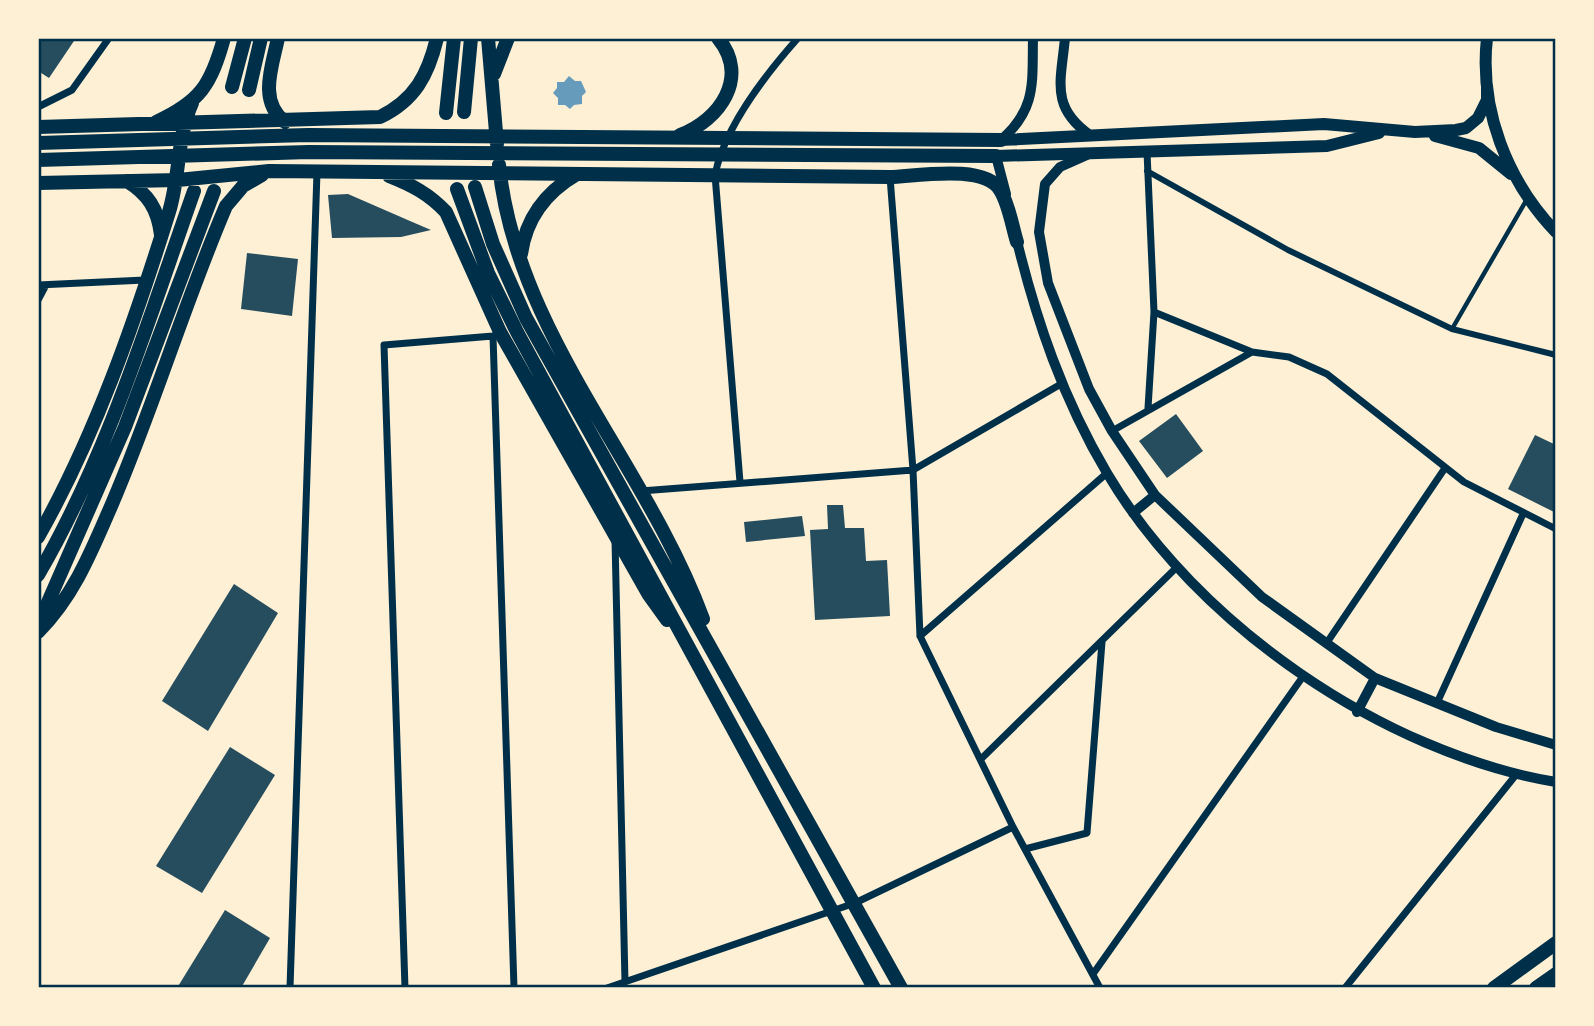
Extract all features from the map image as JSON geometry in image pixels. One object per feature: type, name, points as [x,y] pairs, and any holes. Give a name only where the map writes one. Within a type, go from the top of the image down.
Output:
[{"type":"main road","points":[[38,537],[82,453],[161,237],[178,180],[185,124],[192,103],[212,75],[224,38]]},
{"type":"main road","points":[[232,87],[245,38]]},
{"type":"main road","points":[[249,90],[261,38]]},
{"type":"main road","points":[[278,38],[268,85],[270,102],[285,122]]},
{"type":"main road","points":[[38,127],[366,118],[392,111],[420,87],[431,63],[437,38]]},
{"type":"main road","points":[[446,113],[454,38]]},
{"type":"main road","points":[[464,112],[471,38]]},
{"type":"main road","points":[[488,38],[500,173],[521,259],[556,341],[687,579],[712,647]]},
{"type":"main road","points":[[491,89],[495,65],[508,38]]},
{"type":"main road","points":[[663,138],[695,129],[725,103],[732,69],[725,47],[718,38]]},
{"type":"main road","points":[[38,143],[308,135],[994,140],[1324,124],[1415,132],[1456,130],[1472,124],[1483,110],[1487,85],[1487,38]]},
{"type":"main road","points":[[1487,85],[1498,136],[1525,193]]},
{"type":"main road","points":[[151,125],[192,103]]},
{"type":"main road","points":[[38,160],[309,152],[1087,155],[1327,146],[1397,131]]},
{"type":"main road","points":[[1415,132],[1479,148],[1507,170],[1556,232]]},
{"type":"main road","points":[[38,632],[59,611],[72,589],[112,505],[226,206],[243,186],[269,171]]},
{"type":"main road","points":[[38,183],[178,180],[269,171],[890,177],[978,174],[993,181],[1001,190],[1017,242]]},
{"type":"main road","points":[[378,171],[413,185],[431,197],[446,212],[496,334],[649,596],[699,662]]},
{"type":"main road","points":[[521,259],[526,233],[538,208],[556,188],[579,174]]},
{"type":"main road","points":[[125,180],[141,190],[152,203],[159,219],[161,237]]},
{"type":"main road","points":[[475,187],[493,244],[526,318],[901,988]]},
{"type":"main road","points":[[457,189],[488,273],[517,332],[699,662],[874,988]]},
{"type":"main road","points":[[38,575],[93,488],[194,191]]},
{"type":"main road","points":[[38,625],[214,191]]},
{"type":"main road","points":[[1494,988],[1556,943]]},
{"type":"main road","points":[[1536,988],[1556,975]]},
{"type":"street","points":[[38,107],[72,90],[109,38]]},
{"type":"street","points":[[740,482],[715,175],[720,152],[732,131],[771,72],[798,38]]},
{"type":"street","points":[[994,140],[1016,127],[1032,99],[1033,38]]},
{"type":"street","points":[[1065,38],[1060,95],[1063,108],[1072,122],[1090,135]]},
{"type":"street","points":[[1147,152],[1154,312],[1148,408]]},
{"type":"street","points":[[1087,155],[1060,166],[1045,184],[1039,232],[1048,283],[1066,334],[1112,430],[1155,495],[1262,597],[1375,678],[1437,704],[1552,744],[1556,732]]},
{"type":"street","points":[[991,156],[1029,292],[1061,384],[1107,473],[1133,513],[1177,567],[1227,615],[1357,712],[1412,739],[1515,776],[1556,782]]},
{"type":"street","points":[[290,988],[317,172]]},
{"type":"street","points":[[1147,172],[1310,260],[1452,329],[1556,355]]},
{"type":"street","points":[[890,177],[913,470],[920,636],[1013,827],[1100,988]]},
{"type":"street","points":[[38,300],[42,285],[145,280]]},
{"type":"street","points":[[1154,312],[1252,352],[1289,356],[1315,367],[1446,468],[1523,514],[1556,529]]},
{"type":"street","points":[[405,988],[384,345],[496,334],[514,988]]},
{"type":"street","points":[[1112,430],[1252,352]]},
{"type":"street","points":[[639,491],[913,470],[1061,384]]},
{"type":"street","points":[[1326,644],[1446,468]]},
{"type":"street","points":[[920,636],[1107,473]]},
{"type":"street","points":[[1133,513],[1155,495]]},
{"type":"street","points":[[1437,704],[1523,514]]},
{"type":"street","points":[[615,536],[625,982]]},
{"type":"street","points":[[981,760],[1177,567]]},
{"type":"street","points":[[1025,849],[1087,833],[1102,641]]},
{"type":"street","points":[[1093,974],[1304,675]]},
{"type":"street","points":[[1357,712],[1375,678]]},
{"type":"street","points":[[1345,988],[1515,776]]},
{"type":"street","points":[[607,988],[855,903],[1013,827]]},
{"type":"street","points":[[1542,988],[1556,975]]},
{"type":"lane","points":[[1452,329],[1525,193]]},
{"type":"water","points":[[569,76],[575,81],[581,81],[586,92],[582,96],[582,104],[574,105],[570,109],[565,105],[558,105],[558,98],[553,93],[557,82],[564,82]]},
{"type":"building","points":[[38,38],[76,38],[49,78],[38,71]]},
{"type":"building","points":[[348,194],[431,230],[401,237],[332,238],[328,195]]},
{"type":"building","points":[[247,253],[298,259],[292,316],[241,309]]},
{"type":"building","points":[[1176,414],[1203,451],[1167,478],[1139,441]]},
{"type":"building","points":[[1535,435],[1556,445],[1556,513],[1508,489]]},
{"type":"building","points":[[827,505],[843,505],[845,528],[864,528],[866,561],[887,560],[890,616],[815,620],[810,530],[828,529]]},
{"type":"building","points":[[802,516],[805,536],[746,542],[744,522]]},
{"type":"building","points":[[234,584],[278,613],[208,731],[162,701]]},
{"type":"building","points":[[230,747],[275,775],[202,893],[156,866]]},
{"type":"building","points":[[225,910],[270,938],[241,988],[177,988]]}]
